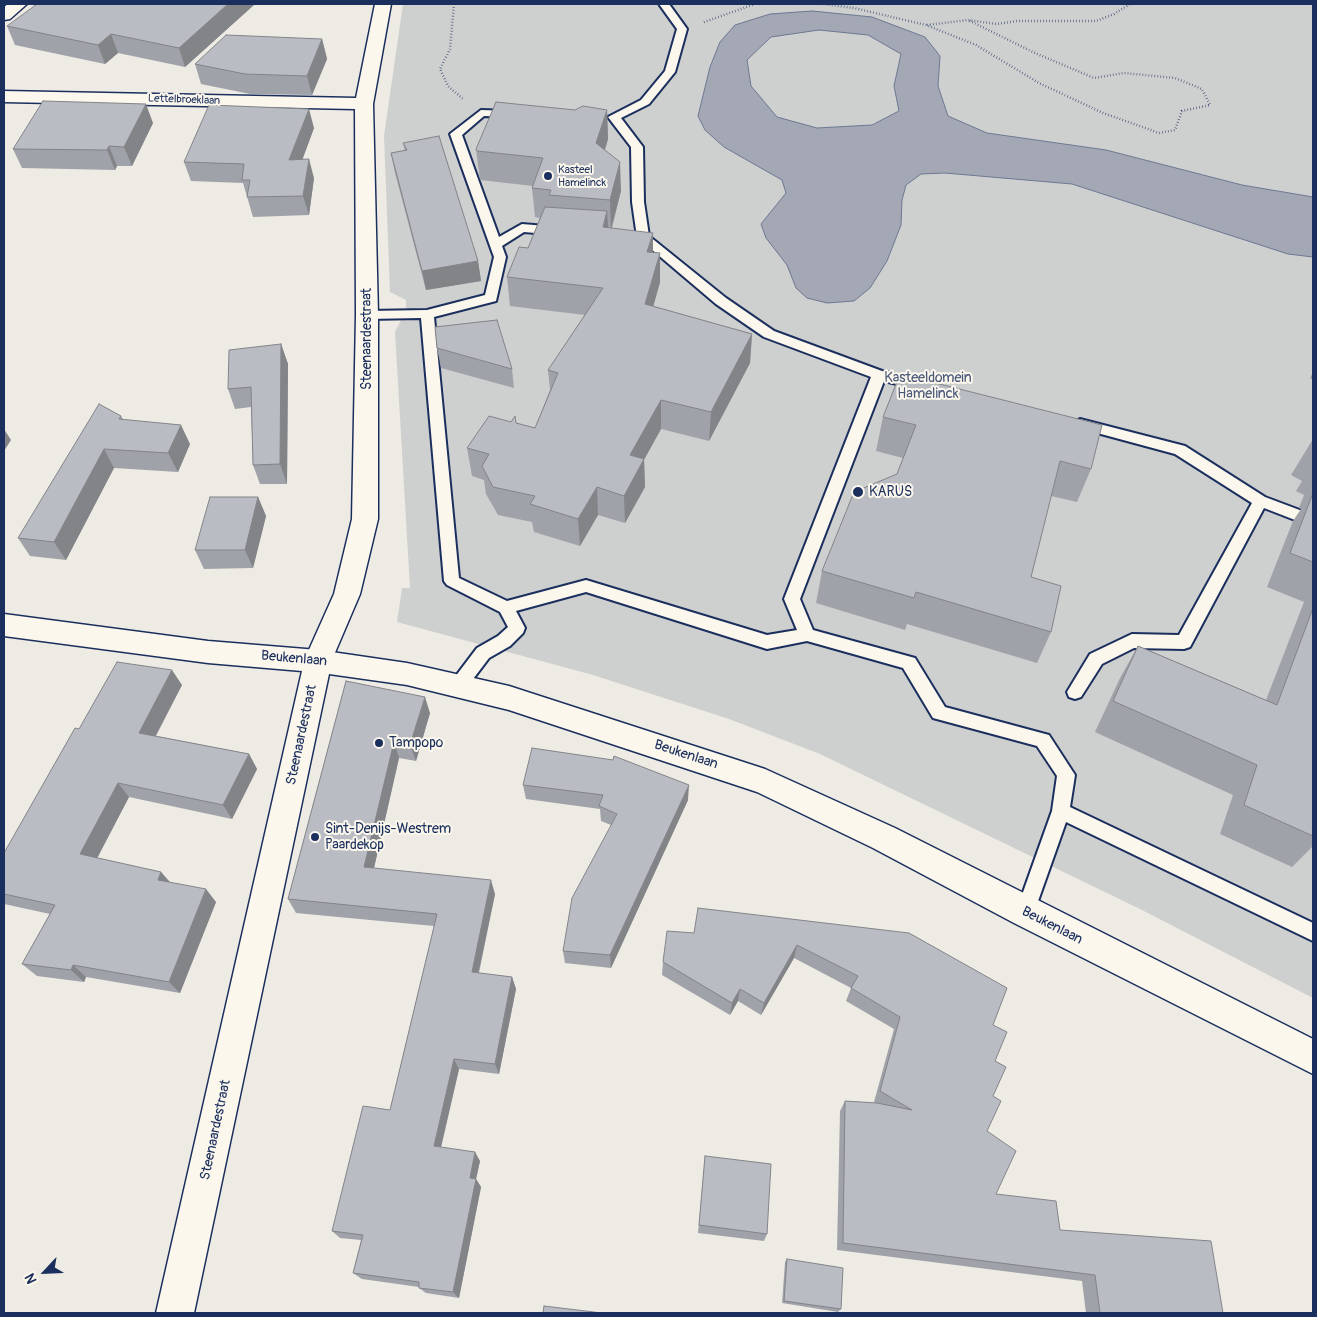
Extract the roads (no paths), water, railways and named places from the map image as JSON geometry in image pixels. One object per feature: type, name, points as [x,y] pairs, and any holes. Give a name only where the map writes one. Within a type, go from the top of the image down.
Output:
[{"type":"street","points":[[4,15],[19,4]]},
{"type":"street","name":"Steenaardestraat","points":[[175,1313],[318,661],[347,594],[366,519],[367,315],[364,104],[383,4]]},
{"type":"street","name":"Lettelbroeklaan","points":[[4,96],[364,104]]},
{"type":"street","name":"Beukenlaan","points":[[4,625],[208,652],[318,661],[407,674],[509,698],[765,782],[884,838],[1025,912],[1313,1057]]},
{"type":"lane","points":[[664,4],[682,30],[670,72],[645,102],[610,117],[637,147],[638,237],[721,301],[769,334],[879,375],[928,387]]},
{"type":"lane","points":[[367,315],[427,314],[491,298],[500,256],[456,134],[481,113],[521,114]]},
{"type":"lane","points":[[496,245],[522,228],[568,232]]},
{"type":"lane","points":[[427,314],[452,581],[506,608],[517,628],[504,642],[483,652],[458,686]]},
{"type":"lane","points":[[807,635],[792,599],[879,375]]},
{"type":"lane","points":[[1069,422],[1180,450],[1260,501],[1313,521]]},
{"type":"lane","points":[[1075,692],[1096,659],[1132,641],[1184,642],[1260,501]]},
{"type":"lane","points":[[506,608],[586,586],[767,642],[807,635],[909,663],[939,713],[1042,740],[1066,775],[1061,811],[1025,912]]},
{"type":"lane","points":[[1061,811],[1313,932]]},
{"type":"place","name":"Kasteel Hamelinck","points":[[548,176]]},
{"type":"place","name":"KARUS","points":[[858,492]]},
{"type":"place","name":"Tampopo","points":[[379,743]]},
{"type":"place","name":"Sint-Denijs-Westrem Paardekop","points":[[315,837]]},
{"type":"park label","name":"Kasteeldomein Hamelinck","points":[[928,386]]}]
